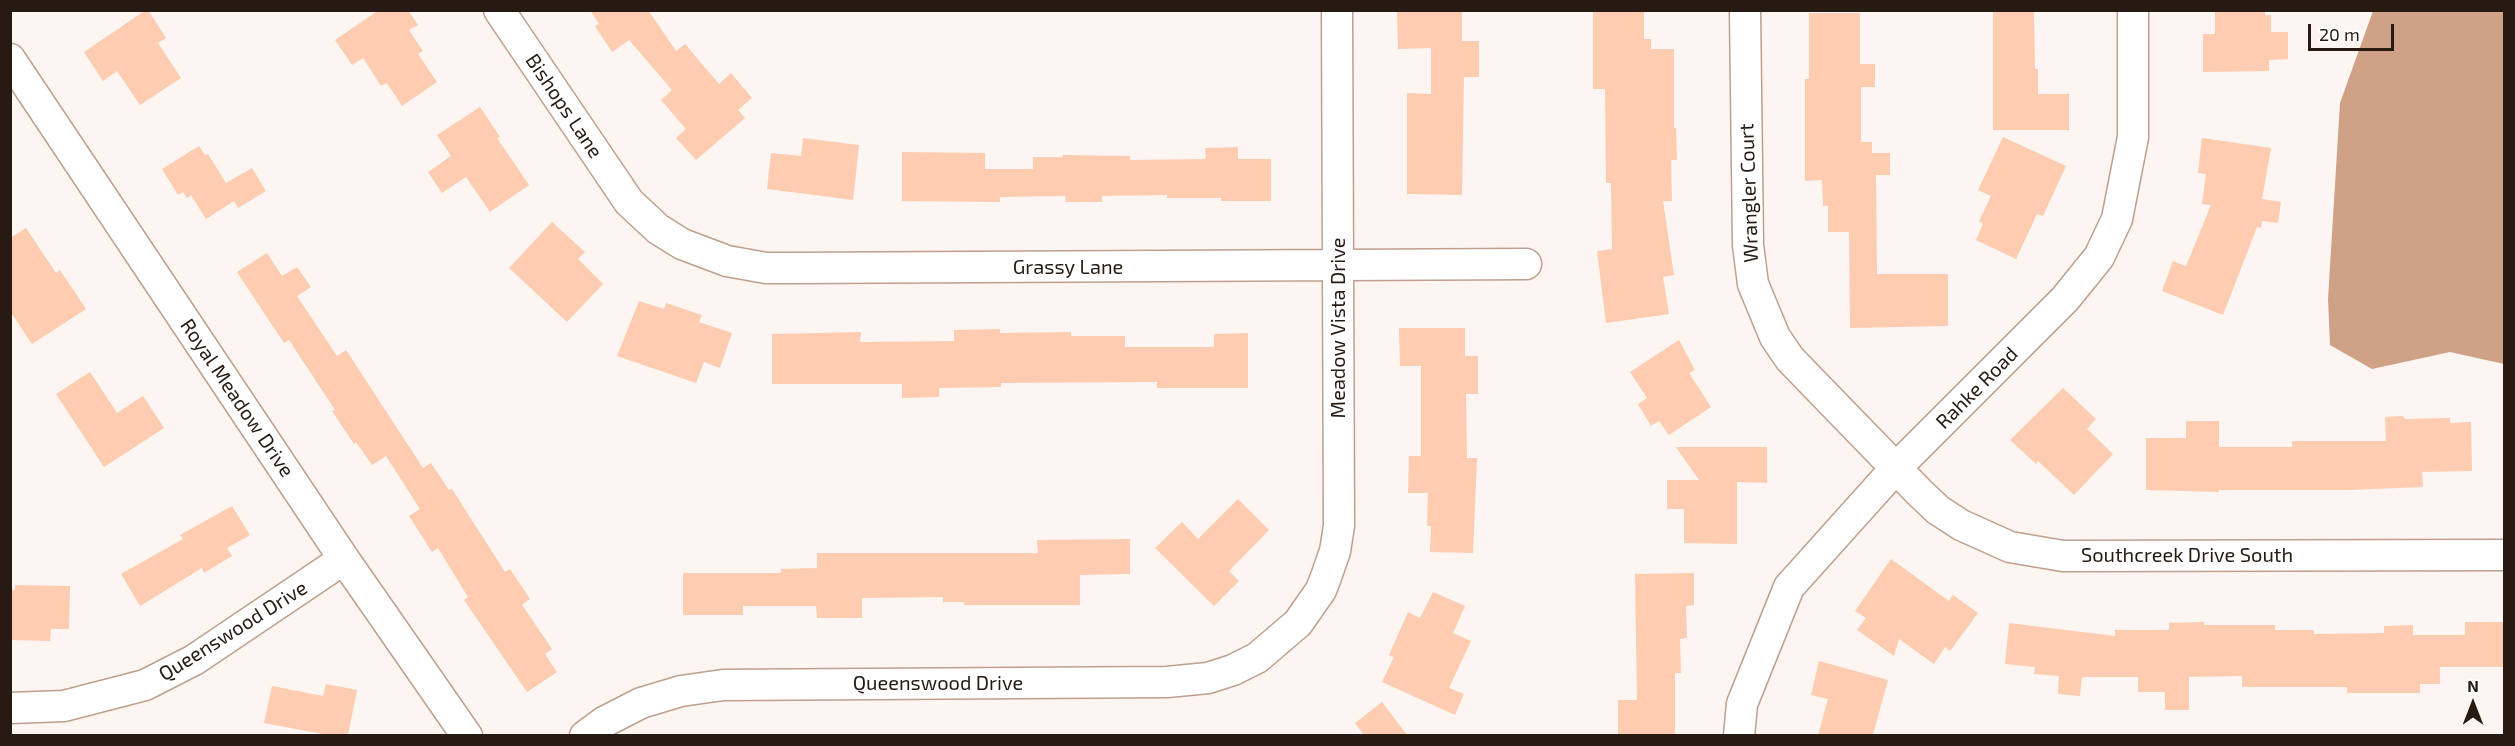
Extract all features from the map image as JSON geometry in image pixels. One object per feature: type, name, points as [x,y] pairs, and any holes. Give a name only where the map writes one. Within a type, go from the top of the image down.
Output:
[{"type":"street","name":"Bishops Lane","points":[[499,10],[629,202]]},
{"type":"street","name":"Meadow Vista Drive","points":[[1289,632],[1307,613],[1321,590],[1331,564],[1337,538],[1337,10]]},
{"type":"street","name":"Wrangler Court","points":[[1745,10],[1748,245],[1753,284],[1775,337],[1790,359],[1895,469]]},
{"type":"street","name":"Rahke Road","points":[[1739,735],[1742,705],[1789,587],[1895,469],[2065,299],[2099,257],[2117,219],[2133,137],[2133,10]]},
{"type":"street","name":"Royal Meadow Drive","points":[[10,59],[344,559],[467,735]]},
{"type":"street","name":"Grassy Lane","points":[[629,202],[658,229],[689,248],[727,261],[766,268],[1526,264]]},
{"type":"street","name":"Southcreek Drive South","points":[[1895,469],[1938,510],[1961,525],[2010,547],[2063,556],[2505,555]]},
{"type":"street","name":"Queenswood Drive","points":[[10,708],[64,706],[145,686],[194,660],[344,559]]},
{"type":"street","name":"Queenswood Drive","points":[[585,735],[604,722],[641,703],[681,691],[723,685],[1167,682],[1208,678],[1233,670],[1257,657],[1289,632]]},
{"type":"shaded area","points":[[2373,11],[2504,11],[2504,364],[2450,352],[2372,369],[2330,345],[2328,299],[2340,103]]},
{"type":"building","points":[[146,10],[166,38],[158,43],[181,78],[140,105],[117,71],[103,81],[84,52]]},
{"type":"building","points":[[379,10],[408,10],[418,25],[409,30],[423,51],[418,54],[437,82],[402,106],[387,83],[381,86],[363,58],[352,65],[335,40]]},
{"type":"building","points":[[590,10],[648,10],[676,51],[685,44],[719,84],[731,73],[752,98],[738,110],[745,118],[696,160],[676,138],[686,129],[661,100],[672,90],[629,40],[612,52],[595,26],[599,24]]},
{"type":"building","points":[[1462,10],[1462,41],[1479,41],[1479,77],[1464,77],[1462,195],[1407,194],[1407,93],[1431,94],[1431,48],[1398,49],[1397,11]]},
{"type":"building","points":[[1593,10],[1644,10],[1644,39],[1651,39],[1651,49],[1674,49],[1674,128],[1676,128],[1677,160],[1671,160],[1672,201],[1663,201],[1674,275],[1663,277],[1669,314],[1606,323],[1597,251],[1612,249],[1611,183],[1606,183],[1605,89],[1593,89]]},
{"type":"building","points":[[1993,10],[2034,10],[2035,69],[2038,69],[2038,94],[2069,94],[2069,130],[1993,130]]},
{"type":"building","points":[[2215,10],[2265,10],[2265,15],[2271,15],[2271,32],[2288,32],[2288,59],[2269,60],[2269,71],[2203,72],[2203,34],[2215,34]]},
{"type":"building","points":[[1809,13],[1860,13],[1860,64],[1875,64],[1875,87],[1861,87],[1861,142],[1872,142],[1872,153],[1890,153],[1890,175],[1876,175],[1877,274],[1948,274],[1948,326],[1850,328],[1849,232],[1828,232],[1828,206],[1823,206],[1822,180],[1805,181],[1805,79],[1809,79]]},
{"type":"building","points":[[480,107],[500,137],[497,138],[529,185],[490,212],[466,177],[442,193],[428,172],[451,156],[437,135]]},
{"type":"building","points":[[2003,137],[2066,166],[2043,216],[2037,214],[2016,259],[1976,240],[1983,224],[1979,221],[1991,196],[1978,190]]},
{"type":"building","points":[[803,138],[859,145],[853,200],[767,189],[771,153],[801,156]]},
{"type":"building","points":[[2202,138],[2271,148],[2262,199],[2281,202],[2278,223],[2262,221],[2261,228],[2257,227],[2223,315],[2162,291],[2173,261],[2186,266],[2211,205],[2202,204],[2206,174],[2198,173]]},
{"type":"building","points":[[199,146],[205,155],[208,154],[226,183],[252,168],[266,191],[238,208],[234,201],[206,219],[191,195],[187,198],[183,192],[178,195],[162,169]]},
{"type":"building","points":[[1238,147],[1238,159],[1271,159],[1271,201],[1167,198],[1167,195],[1102,196],[1102,202],[1066,202],[1065,196],[1000,197],[1000,202],[902,201],[902,152],[985,153],[985,169],[1033,169],[1033,157],[1063,157],[1063,155],[1130,156],[1130,160],[1206,159],[1205,148]]},
{"type":"building","points":[[552,222],[585,252],[578,259],[603,284],[567,322],[509,268]]},
{"type":"building","points":[[26,228],[56,273],[60,270],[86,309],[32,344],[10,311],[10,238]]},
{"type":"building","points":[[267,253],[282,276],[297,267],[311,287],[297,296],[337,356],[346,350],[423,468],[431,463],[449,490],[452,489],[505,572],[510,569],[530,599],[522,605],[552,649],[545,654],[557,672],[527,692],[464,600],[468,597],[438,548],[432,552],[409,516],[420,509],[386,456],[372,465],[356,442],[354,444],[332,411],[335,410],[289,340],[284,343],[237,272]]},
{"type":"building","points":[[639,301],[664,309],[666,303],[702,315],[699,322],[732,333],[720,368],[704,362],[696,383],[617,356]]},
{"type":"building","points":[[1399,328],[1465,328],[1465,356],[1478,356],[1478,394],[1466,394],[1467,458],[1477,458],[1473,553],[1430,552],[1431,526],[1427,526],[1428,493],[1408,493],[1409,456],[1421,456],[1421,366],[1400,366]]},
{"type":"building","points":[[1000,329],[1000,333],[1071,332],[1071,336],[1125,336],[1125,347],[1214,347],[1214,334],[1248,333],[1248,388],[1157,388],[1157,382],[1001,383],[1001,387],[939,388],[939,397],[902,398],[902,384],[772,384],[772,334],[861,332],[860,342],[954,341],[954,330]]},
{"type":"building","points":[[1679,340],[1695,370],[1689,373],[1711,407],[1669,435],[1659,421],[1651,426],[1638,404],[1647,398],[1630,372]]},
{"type":"building","points":[[90,372],[117,413],[143,396],[164,428],[104,467],[56,394]]},
{"type":"building","points":[[2063,388],[2096,419],[2087,429],[2113,454],[2074,495],[2038,461],[2036,464],[2010,440]]},
{"type":"building","points":[[2403,416],[2405,419],[2450,418],[2450,423],[2471,422],[2472,471],[2422,472],[2423,487],[2350,490],[2219,490],[2219,492],[2146,490],[2146,438],[2186,438],[2186,421],[2219,421],[2219,447],[2292,447],[2292,441],[2386,441],[2385,417]]},
{"type":"building","points":[[1676,447],[1767,447],[1767,483],[1737,482],[1737,544],[1684,543],[1684,509],[1667,509],[1667,480],[1699,480]]},
{"type":"building","points":[[1238,499],[1269,530],[1229,571],[1239,581],[1214,606],[1155,548],[1182,522],[1198,539]]},
{"type":"building","points":[[232,506],[250,535],[227,548],[232,556],[204,573],[202,568],[140,606],[121,574],[183,539],[180,535]]},
{"type":"building","points":[[1130,539],[1130,574],[1080,575],[1080,605],[964,605],[964,602],[943,602],[943,597],[862,598],[862,618],[817,618],[816,606],[743,606],[743,615],[683,615],[683,573],[781,573],[781,569],[817,568],[817,553],[1038,553],[1037,540]]},
{"type":"building","points":[[1891,559],[1949,601],[1953,595],[1978,613],[1950,651],[1945,647],[1934,664],[1899,639],[1894,656],[1857,630],[1866,618],[1855,611]]},
{"type":"building","points":[[1694,573],[1694,605],[1686,606],[1687,638],[1680,639],[1681,673],[1675,673],[1675,735],[1618,735],[1618,700],[1637,700],[1635,574]]},
{"type":"building","points":[[15,585],[70,586],[69,629],[51,629],[50,641],[10,640],[10,590],[15,590]]},
{"type":"building","points":[[1433,592],[1465,606],[1453,633],[1471,641],[1449,688],[1464,694],[1455,715],[1382,682],[1394,657],[1389,655],[1408,612],[1420,618]]},
{"type":"building","points":[[2204,622],[2204,625],[2275,625],[2275,630],[2314,630],[2314,634],[2384,633],[2384,626],[2413,625],[2413,635],[2465,635],[2465,622],[2505,622],[2505,667],[2440,667],[2440,684],[2420,684],[2420,693],[2347,693],[2347,687],[2242,687],[2242,676],[2189,677],[2189,710],[2165,710],[2165,692],[2138,692],[2138,677],[2082,677],[2080,696],[2058,694],[2059,676],[2034,674],[2035,667],[2005,664],[2009,623],[2115,636],[2115,630],[2169,630],[2169,623]]},
{"type":"building","points":[[1819,661],[1888,680],[1873,735],[1818,735],[1828,699],[1811,695]]},
{"type":"building","points":[[326,684],[357,690],[348,735],[328,735],[264,723],[272,686],[323,696]]},
{"type":"building","points":[[1382,702],[1407,735],[1364,735],[1355,723]]}]
